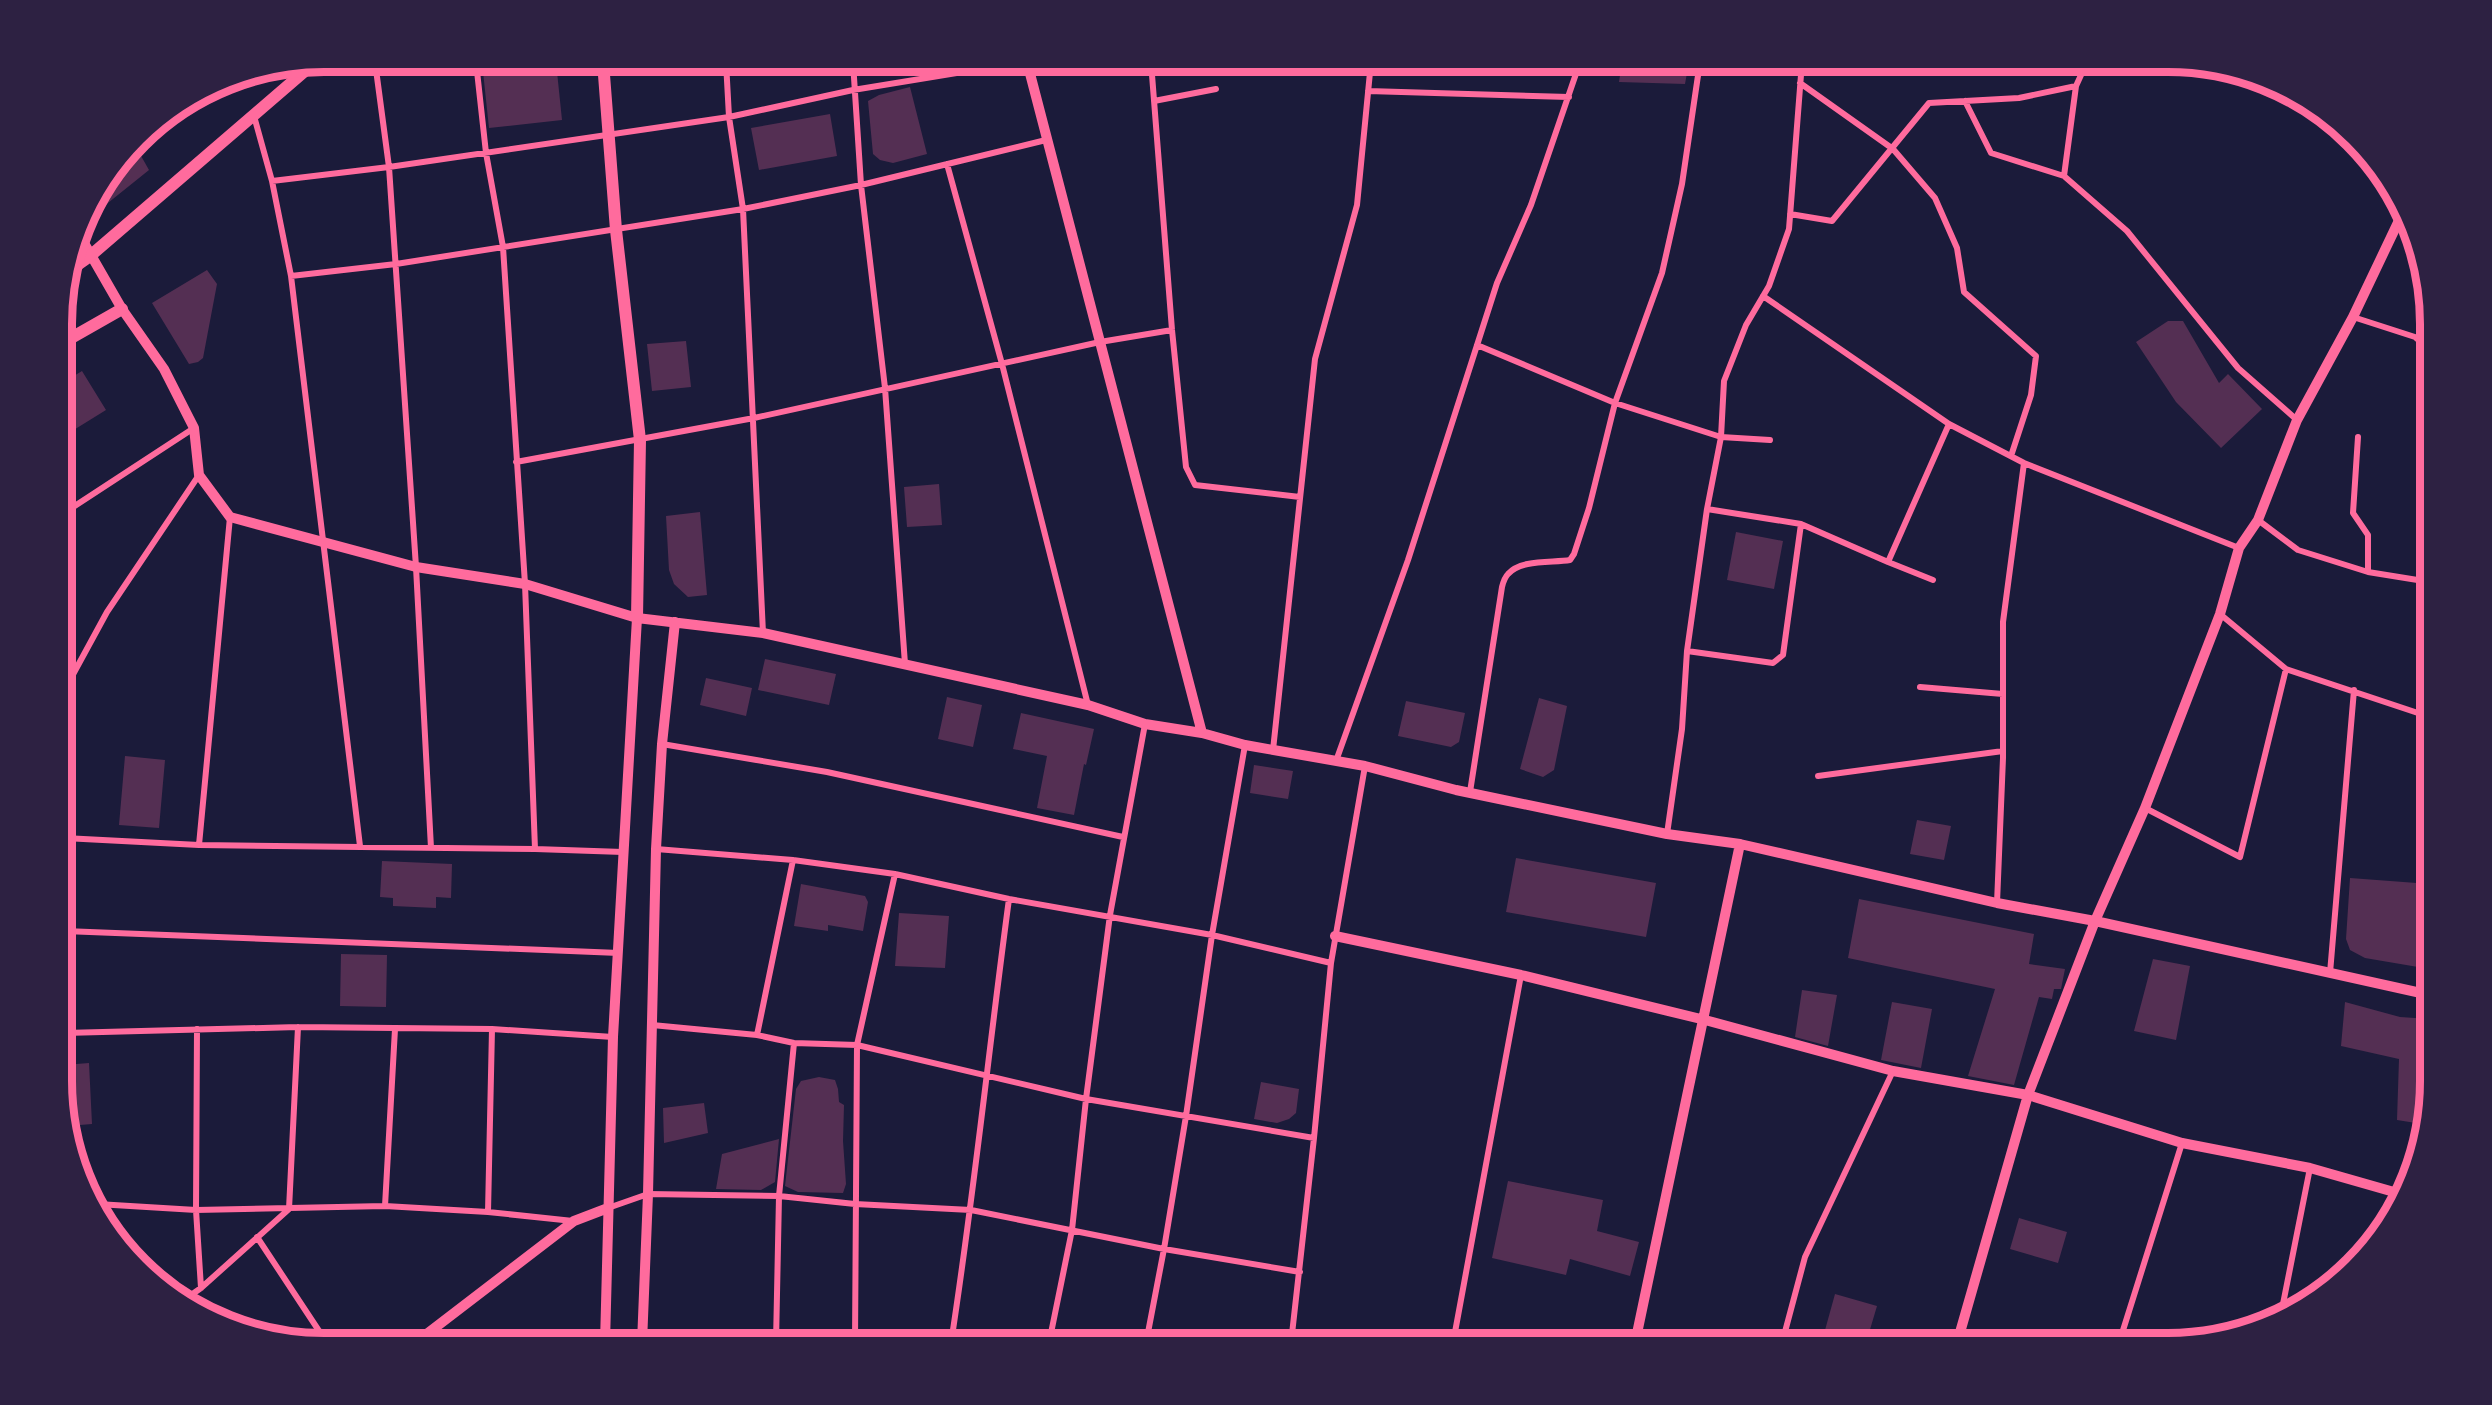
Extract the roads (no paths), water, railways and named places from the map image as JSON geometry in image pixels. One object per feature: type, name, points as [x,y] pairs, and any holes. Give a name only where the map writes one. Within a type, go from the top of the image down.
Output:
[{"type":"main road","points":[[604,72],[616,230],[640,440],[637,618]]},
{"type":"main road","points":[[80,263],[302,73]]},
{"type":"main road","points":[[72,337],[122,309]]},
{"type":"street","points":[[376,72],[389,167],[396,264],[416,567],[431,848]]},
{"type":"street","points":[[477,72],[486,153],[503,247],[525,584],[535,849]]},
{"type":"street","points":[[727,72],[729,117],[743,209],[763,633]]},
{"type":"street","points":[[853,72],[861,185],[885,388],[905,664]]},
{"type":"street","points":[[272,180],[389,167],[610,136],[729,117],[854,90],[965,72]]},
{"type":"street","points":[[1029,72],[1202,733]]},
{"type":"street","points":[[1152,72],[1186,467],[1195,485],[1300,497]]},
{"type":"street","points":[[1273,751],[1315,359],[1357,205],[1370,72]]},
{"type":"street","points":[[1336,760],[1408,560],[1497,283],[1531,205],[1577,72]]},
{"type":"street","points":[[1470,792],[1502,588],[1507,574],[1513,570],[1530,564],[1570,561],[1589,508],[1615,403],[1662,273],[1682,184],[1699,72]]},
{"type":"street","points":[[1667,834],[1682,729],[1687,651],[1707,508],[1721,437],[1724,381],[1746,325],[1769,286],[1789,229],[1801,72]]},
{"type":"street","points":[[2064,176],[2076,86],[2082,72]]},
{"type":"street","points":[[1800,83],[1893,149],[1935,198],[1957,248],[1964,292],[2036,356],[2031,395],[2011,456]]},
{"type":"street","points":[[1790,214],[1832,221],[1929,103],[2019,98],[2076,86]]},
{"type":"street","points":[[1154,100],[1216,88]]},
{"type":"street","points":[[1368,91],[1569,97]]},
{"type":"street","points":[[1965,101],[1991,153],[2064,176],[2127,231],[2238,368],[2297,420]]},
{"type":"street","points":[[254,116],[272,180],[291,276],[360,846]]},
{"type":"street","points":[[291,276],[396,264],[743,209],[861,185],[1046,141]]},
{"type":"street","points":[[947,164],[1002,364],[1088,705]]},
{"type":"street","points":[[1960,1333],[2028,1095],[2095,921],[2145,808],[2220,614],[2239,548],[2258,520],[2297,420],[2354,317],[2398,222]]},
{"type":"street","points":[[84,245],[122,309],[164,369],[194,428],[199,475],[230,517],[416,567],[525,584],[637,618],[763,633],[1088,705],[1145,724],[1202,733],[1273,751],[1365,766],[1470,792],[1667,834],[1740,843],[1997,903],[2095,921],[2420,992]]},
{"type":"street","points":[[1763,296],[1949,424],[2024,463],[2239,548]]},
{"type":"street","points":[[2354,317],[2415,337],[2420,341]]},
{"type":"street","points":[[516,462],[754,418],[1100,342],[1173,330]]},
{"type":"street","points":[[1477,345],[1615,403],[1721,437],[1770,440]]},
{"type":"street","points":[[1888,562],[1949,424]]},
{"type":"street","points":[[72,508],[194,428]]},
{"type":"street","points":[[2358,437],[2352,513],[2368,536],[2368,572]]},
{"type":"street","points":[[1997,903],[2003,751],[2003,622],[2024,463]]},
{"type":"street","points":[[72,676],[107,612],[199,475]]},
{"type":"street","points":[[1707,508],[1801,524],[1933,580]]},
{"type":"street","points":[[199,845],[230,517]]},
{"type":"street","points":[[2258,520],[2298,550],[2368,572],[2420,580]]},
{"type":"street","points":[[1687,651],[1773,663],[1783,655],[1801,524]]},
{"type":"street","points":[[2220,614],[2286,669],[2420,713]]},
{"type":"street","points":[[605,1333],[613,1037],[637,618]]},
{"type":"street","points":[[642,1333],[656,849],[662,744],[675,622]]},
{"type":"street","points":[[2145,808],[2240,857],[2286,669]]},
{"type":"street","points":[[1920,687],[2003,694]]},
{"type":"street","points":[[2330,973],[2354,690]]},
{"type":"street","points":[[1051,1333],[1072,1230],[1110,915],[1145,724]]},
{"type":"street","points":[[662,744],[827,772],[1123,837]]},
{"type":"street","points":[[1148,1333],[1186,1116],[1212,934],[1245,745]]},
{"type":"street","points":[[1818,776],[2003,751]]},
{"type":"street","points":[[1292,1333],[1314,1138],[1330,963],[1365,766]]},
{"type":"street","points":[[72,838],[199,845],[623,852]]},
{"type":"street","points":[[1637,1333],[1705,1020],[1740,843]]},
{"type":"street","points":[[656,849],[793,860],[895,874],[1009,898],[1212,934],[1330,963]]},
{"type":"street","points":[[757,1035],[793,860]]},
{"type":"street","points":[[855,1333],[857,1045],[895,874]]},
{"type":"street","points":[[953,1333],[971,1210],[985,1075],[1009,898]]},
{"type":"street","points":[[72,931],[619,953]]},
{"type":"street","points":[[1335,936],[1521,975],[1705,1020],[1893,1071],[2028,1095],[2182,1143],[2310,1168],[2394,1192]]},
{"type":"street","points":[[1455,1333],[1521,975]]},
{"type":"street","points":[[652,1025],[757,1035],[794,1043],[857,1045],[1086,1099],[1314,1138]]},
{"type":"street","points":[[72,1033],[298,1027],[492,1029],[613,1037]]},
{"type":"street","points":[[191,1295],[289,1209],[298,1027]]},
{"type":"street","points":[[197,1029],[196,1210],[201,1288]]},
{"type":"street","points":[[386,1206],[395,1029]]},
{"type":"street","points":[[488,1212],[492,1029]]},
{"type":"street","points":[[776,1333],[779,1196],[794,1043]]},
{"type":"street","points":[[1785,1333],[1804,1257],[1893,1071]]},
{"type":"street","points":[[2122,1333],[2182,1143]]},
{"type":"street","points":[[2283,1305],[2310,1168]]},
{"type":"street","points":[[428,1333],[574,1221],[648,1194],[779,1196],[855,1204],[971,1210],[1164,1249],[1300,1272]]},
{"type":"street","points":[[105,1204],[196,1210],[386,1206],[488,1212],[574,1221]]},
{"type":"street","points":[[257,1238],[320,1333]]}]
